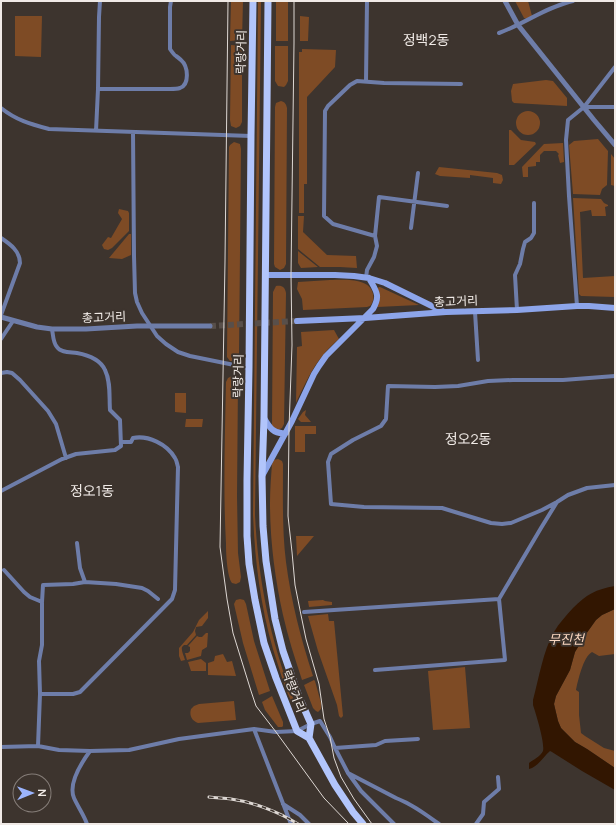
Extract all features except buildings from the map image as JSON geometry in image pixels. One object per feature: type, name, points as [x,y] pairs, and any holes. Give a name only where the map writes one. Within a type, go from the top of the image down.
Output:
[{"type":"main road","name":"락랑거리","points":[[253,1],[247,480],[247,536],[249,564],[264,642],[276,678],[297,731],[309,738],[311,724],[283,650],[275,619],[262,526],[268,1]]},
{"type":"main road","points":[[265,275],[335,275],[367,278],[385,283],[446,312]]},
{"type":"main road","points":[[262,476],[286,433],[319,366],[326,356],[365,318],[373,309],[378,300],[377,293],[367,278]]},
{"type":"main road","name":"총고거리","points":[[297,320],[365,318],[446,312],[475,312],[577,306],[615,308]]},
{"type":"main road","points":[[264,418],[270,429],[276,433],[286,433]]},
{"type":"main road","points":[[309,738],[335,784],[353,812],[363,824]]},
{"type":"street","points":[[96,131],[100,1]]},
{"type":"street","points":[[98,89],[170,89],[180,88],[184,84],[186,79],[185,65],[170,49],[170,7],[172,1]]},
{"type":"street","points":[[366,81],[367,1]]},
{"type":"street","points":[[505,1],[518,25],[615,145]]},
{"type":"street","points":[[499,33],[553,7],[573,1]]},
{"type":"street","points":[[577,306],[566,140],[568,120],[584,107],[615,67]]},
{"type":"street","points":[[375,236],[333,224],[324,216],[325,111],[328,106],[350,85],[357,81],[384,83],[461,84]]},
{"type":"street","points":[[584,107],[615,106]]},
{"type":"street","points":[[1,108],[22,121],[49,129],[251,136]]},
{"type":"street","points":[[134,132],[135,293],[142,313],[157,336],[178,352],[197,358],[249,368]]},
{"type":"street","points":[[411,228],[418,173]]},
{"type":"street","points":[[367,278],[367,270],[377,246],[375,236],[379,197],[448,206]]},
{"type":"street","points":[[517,310],[515,275],[520,264],[522,249],[525,242],[532,238],[534,233],[534,203]]},
{"type":"street","points":[[1,238],[12,245],[20,259],[20,262],[1,316]]},
{"type":"street","points":[[475,312],[478,360]]},
{"type":"street","name":"총고거리","points":[[1,316],[13,321],[52,329],[210,326]]},
{"type":"street","points":[[1,339],[13,321]]},
{"type":"street","points":[[1,491],[76,454],[115,450],[121,446],[120,420],[110,410],[109,382],[105,369],[95,359],[78,353],[64,352],[57,347],[52,329]]},
{"type":"street","points":[[1,373],[12,373],[48,411],[56,424],[66,458]]},
{"type":"street","points":[[615,376],[563,380],[488,381],[458,386],[388,386],[386,420],[381,426],[353,440],[331,454],[328,462],[331,504],[364,507],[442,508],[491,523],[502,524],[511,524],[542,510],[568,495],[587,488],[615,485]]},
{"type":"street","points":[[40,694],[73,694],[80,692],[172,600],[175,590],[178,467],[175,458],[165,447],[154,440],[136,437],[133,438],[131,442],[122,442]]},
{"type":"street","points":[[375,670],[505,660],[499,599],[557,502]]},
{"type":"street","points":[[78,543],[80,568],[85,582]]},
{"type":"street","points":[[4,570],[24,592],[30,597],[42,602]]},
{"type":"street","points":[[38,746],[40,694],[39,661],[42,645],[43,585],[85,582],[116,584],[142,588],[158,599]]},
{"type":"street","points":[[304,612],[499,599]]},
{"type":"street","points":[[1,747],[38,746],[59,750],[90,751],[129,750],[179,739],[254,729],[276,732],[297,731],[311,724],[320,722],[330,737],[348,773],[361,791],[394,824]]},
{"type":"street","points":[[254,729],[291,824]]},
{"type":"street","points":[[335,748],[376,745],[385,741],[418,739]]},
{"type":"street","points":[[87,824],[73,796],[73,788],[75,779],[83,761],[90,751]]},
{"type":"street","points":[[348,773],[417,808],[439,824]]},
{"type":"street","points":[[476,824],[483,814],[484,802],[499,788],[498,777]]},
{"type":"street","points":[[283,804],[300,815],[308,824]]},
{"type":"shaded area","points":[[231,1],[243,1],[242,40],[230,41]]},
{"type":"shaded area","points":[[258,1],[261,1],[255,515],[262,586],[278,655],[294,700],[292,703],[272,647],[260,591],[253,515]]},
{"type":"shaded area","points":[[276,1],[288,1],[288,41],[276,41]]},
{"type":"shaded area","points":[[515,1],[528,1],[532,16],[527,19],[524,18]]},
{"type":"shaded area","points":[[15,16],[42,16],[41,57],[15,56]]},
{"type":"shaded area","points":[[300,16],[309,17],[308,41],[300,41]]},
{"type":"shaded area","points":[[231,45],[242,46],[242,122],[240,126],[236,128],[231,126],[230,120]]},
{"type":"shaded area","points":[[275,46],[288,46],[288,81],[284,87],[278,86],[275,81]]},
{"type":"shaded area","points":[[302,49],[336,50],[335,67],[307,97],[307,184],[304,184],[304,213],[299,213],[299,52],[302,52]]},
{"type":"shaded area","points":[[546,80],[553,81],[567,98],[567,106],[514,103],[512,101],[511,91],[513,84]]},
{"type":"shaded area","points":[[281,101],[285,103],[287,108],[286,264],[284,268],[280,270],[275,267],[274,264],[275,107],[276,103]]},
{"type":"shaded area","points":[[528,111],[537,114],[540,123],[537,132],[528,135],[519,132],[516,123],[519,114]]},
{"type":"shaded area","points":[[509,130],[511,130],[521,140],[535,142],[536,144],[514,165],[509,165]]},
{"type":"shaded area","points":[[598,139],[608,151],[607,185],[602,189],[600,195],[573,194],[569,145],[574,141]]},
{"type":"shaded area","points":[[234,142],[240,144],[241,149],[239,355],[238,359],[230,361],[227,357],[229,147]]},
{"type":"shaded area","points":[[563,143],[564,162],[560,163],[559,154],[556,151],[544,151],[540,155],[540,162],[536,162],[536,166],[528,167],[528,177],[523,177],[522,167],[544,144]]},
{"type":"shaded area","points":[[611,154],[615,159],[615,186],[611,185]]},
{"type":"shaded area","points":[[439,167],[497,173],[502,175],[503,180],[501,184],[493,183],[493,178],[470,175],[470,178],[440,176],[435,174]]},
{"type":"shaded area","points":[[573,198],[601,199],[608,205],[605,207],[606,216],[592,216],[591,210],[580,212],[583,278],[615,276],[615,297],[581,296],[579,294]]},
{"type":"shaded area","points":[[119,209],[128,211],[129,213],[129,231],[112,248],[108,250],[104,249],[102,245],[108,237],[111,238],[122,219],[118,213]]},
{"type":"shaded area","points":[[298,216],[304,216],[303,232],[327,255],[356,256],[357,268],[320,267],[298,249]]},
{"type":"shaded area","points":[[129,234],[131,234],[131,255],[122,259],[109,258]]},
{"type":"shaded area","points":[[298,251],[318,267],[301,268],[298,263]]},
{"type":"shaded area","points":[[348,280],[361,282],[367,285],[373,294],[372,303],[367,307],[303,310],[302,299],[297,289],[298,282]]},
{"type":"shaded area","points":[[276,286],[283,287],[286,293],[284,424],[282,428],[278,430],[272,427],[273,292]]},
{"type":"shaded area","points":[[380,287],[419,305],[377,307]]},
{"type":"shaded area","points":[[334,330],[339,339],[318,361],[296,403],[297,347],[302,346],[301,332]]},
{"type":"shaded area","points":[[232,376],[238,381],[237,496],[238,553],[241,577],[240,582],[236,584],[232,583],[230,580],[226,553],[224,463],[226,382],[228,378]]},
{"type":"shaded area","points":[[175,393],[186,393],[186,413],[175,412]]},
{"type":"shaded area","points":[[306,410],[305,415],[311,422],[301,422],[298,419]]},
{"type":"shaded area","points":[[186,419],[203,419],[202,427],[185,427]]},
{"type":"shaded area","points":[[295,426],[316,426],[316,434],[305,434],[305,452],[295,452]]},
{"type":"shaded area","points":[[278,459],[282,461],[283,464],[284,538],[288,577],[304,648],[313,676],[302,680],[283,615],[274,560],[270,517],[270,488],[272,464],[274,460]]},
{"type":"shaded area","points":[[296,536],[314,536],[297,556]]},
{"type":"shaded area","points":[[236,600],[244,600],[246,604],[254,641],[270,691],[259,695],[243,643],[234,604]]},
{"type":"shaded area","points":[[323,600],[332,602],[332,605],[309,607],[308,601]]},
{"type":"shaded area","points":[[615,609],[615,654],[599,656],[592,652],[586,659],[581,670],[576,690],[579,692],[581,733],[604,748],[615,751],[615,768],[575,742],[561,728],[554,704],[556,696],[570,670],[575,652],[586,634],[596,620],[602,615]]},
{"type":"shaded area","points":[[208,611],[208,618],[202,626],[196,627],[196,635],[187,645],[182,647],[185,660],[181,661],[179,656],[179,648],[193,632],[199,620]]},
{"type":"shaded area","points":[[328,614],[329,621],[334,621],[343,716],[341,718],[339,716],[337,705],[318,651],[308,616]]},
{"type":"shaded area","points":[[208,633],[207,647],[202,650],[201,656],[187,660],[185,653],[190,651],[190,647],[188,646],[197,636],[202,637]]},
{"type":"shaded area","points":[[223,654],[227,662],[232,661],[236,676],[208,675],[208,663],[214,661],[215,656]]},
{"type":"shaded area","points":[[201,659],[206,663],[206,671],[191,671],[188,662]]},
{"type":"shaded area","points":[[465,667],[470,728],[433,730],[428,671]]},
{"type":"shaded area","points":[[314,680],[321,703],[321,709],[318,712],[313,708],[304,685]]},
{"type":"shaded area","points":[[272,696],[283,722],[282,727],[278,727],[265,710],[262,702]]},
{"type":"shaded area","points":[[234,701],[236,720],[198,723],[193,720],[191,716],[191,709],[199,704]]},
{"type":"water","name":"무진천","points":[[615,586],[615,609],[602,615],[596,620],[586,634],[575,652],[570,670],[556,696],[554,704],[561,728],[575,742],[615,768],[615,790],[550,751],[538,764],[529,769],[529,763],[543,751],[542,735],[533,705],[533,700],[544,656],[550,639],[560,623],[582,600],[592,593]]},
{"type":"tunnel","points":[[210,326],[297,321]]},
{"type":"tram line","points":[[228,1],[220,547],[227,599],[233,633],[256,706],[324,798],[349,824]]},
{"type":"tram line","points":[[294,1],[291,275],[292,345],[288,516],[295,585],[306,639],[319,684],[324,719],[330,737],[334,758],[341,777],[354,799],[372,824]]},
{"type":"railway","points":[[209,797],[239,800],[257,805],[283,815],[298,824]]},
{"type":"district","name":"정백2동","points":[[426,39]]},
{"type":"district","name":"정오2동","points":[[468,438]]},
{"type":"district","name":"정오1동","points":[[92,490]]}]
